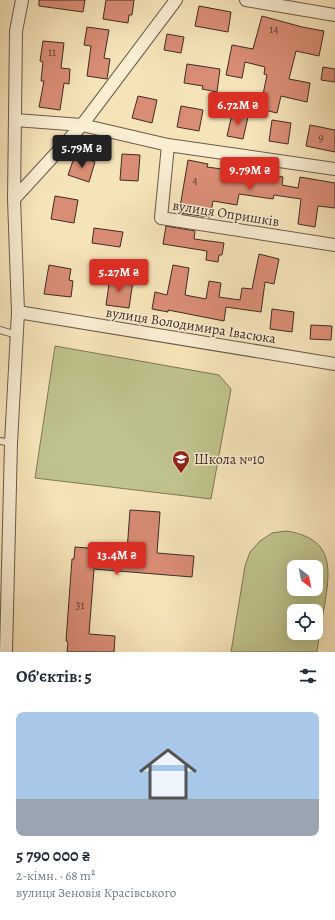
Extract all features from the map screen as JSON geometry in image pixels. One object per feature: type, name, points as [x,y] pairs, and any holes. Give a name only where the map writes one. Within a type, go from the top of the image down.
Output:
[{"type":"street","points":[[6,652],[5,442],[17,335],[18,312],[14,199],[16,31],[22,0]]},
{"type":"street","points":[[14,199],[82,125],[176,0]]},
{"type":"street","points":[[246,0],[335,15]]},
{"type":"street","points":[[15,120],[82,125],[168,145],[335,169]]},
{"type":"street","name":"вулиця Опришків","points":[[168,145],[161,218],[335,245]]},
{"type":"street","name":"вулиця Володимира Івасюка","points":[[18,312],[335,364]]},
{"type":"lane","points":[[0,330],[17,335]]},
{"type":"green space","points":[[55,346],[219,375],[231,389],[211,499],[35,478]]},
{"type":"green space","points":[[286,531],[312,540],[320,547],[325,555],[328,577],[323,614],[323,604],[287,604],[287,640],[319,640],[317,652],[231,652],[245,566],[250,552],[260,541],[272,533]]},
{"type":"building","points":[[39,0],[85,0],[83,12],[39,6]]},
{"type":"building","points":[[106,0],[134,0],[132,15],[129,15],[128,23],[103,19]]},
{"type":"building","points":[[199,6],[231,12],[228,32],[195,26]]},
{"type":"building","points":[[262,16],[302,27],[324,31],[319,56],[296,51],[289,79],[310,83],[307,102],[281,96],[277,113],[260,109],[267,75],[264,74],[265,67],[245,62],[242,78],[226,75],[232,45],[253,49]]},
{"type":"building","points":[[87,27],[109,30],[104,58],[110,59],[107,79],[87,76],[91,46],[84,45]]},
{"type":"building","points":[[167,34],[184,37],[181,53],[164,50]]},
{"type":"building","points":[[43,41],[64,43],[61,68],[70,69],[69,84],[64,83],[60,110],[39,107],[44,81],[41,81],[43,62],[40,61]]},
{"type":"building","points":[[187,64],[220,69],[217,92],[202,89],[203,86],[184,83]]},
{"type":"building","points":[[323,67],[335,69],[335,82],[321,80]]},
{"type":"building","points":[[138,96],[157,100],[152,123],[132,118]]},
{"type":"building","points":[[181,106],[203,110],[199,131],[177,127]]},
{"type":"building","points":[[232,114],[248,117],[243,139],[227,136]]},
{"type":"building","points":[[272,120],[291,123],[288,144],[269,141]]},
{"type":"building","points":[[310,125],[335,130],[335,152],[306,146]]},
{"type":"building","points":[[122,154],[140,155],[138,181],[120,180]]},
{"type":"building","points":[[75,155],[95,162],[89,182],[68,175]]},
{"type":"building","points":[[188,160],[208,164],[207,167],[251,173],[251,171],[283,177],[282,185],[298,188],[300,177],[335,183],[335,208],[318,206],[315,227],[298,224],[301,199],[274,195],[273,199],[239,194],[237,205],[213,201],[210,217],[179,213]]},
{"type":"building","points":[[55,196],[78,200],[74,223],[51,219]]},
{"type":"building","points":[[166,226],[195,231],[194,239],[224,243],[222,255],[219,255],[218,262],[206,260],[207,251],[163,244]]},
{"type":"building","points":[[94,228],[123,232],[120,247],[92,243]]},
{"type":"building","points":[[259,254],[279,259],[274,284],[265,282],[261,312],[226,307],[224,321],[168,310],[168,312],[152,309],[155,292],[167,295],[173,265],[189,268],[185,295],[206,299],[209,281],[221,283],[219,297],[240,300],[242,288],[252,289]]},
{"type":"building","points":[[49,265],[71,269],[69,280],[73,281],[71,297],[44,294]]},
{"type":"building","points":[[110,277],[133,281],[129,308],[106,305]]},
{"type":"building","points":[[272,309],[294,312],[292,332],[270,329]]},
{"type":"building","points":[[311,325],[332,326],[331,340],[310,339]]},
{"type":"building","points":[[130,510],[160,512],[157,553],[194,556],[192,577],[94,569],[89,634],[115,636],[114,652],[67,652],[68,642],[66,641],[72,559],[74,559],[75,547],[127,551]]},
{"type":"place","name":"Школа №10","points":[[181,474]]}]
